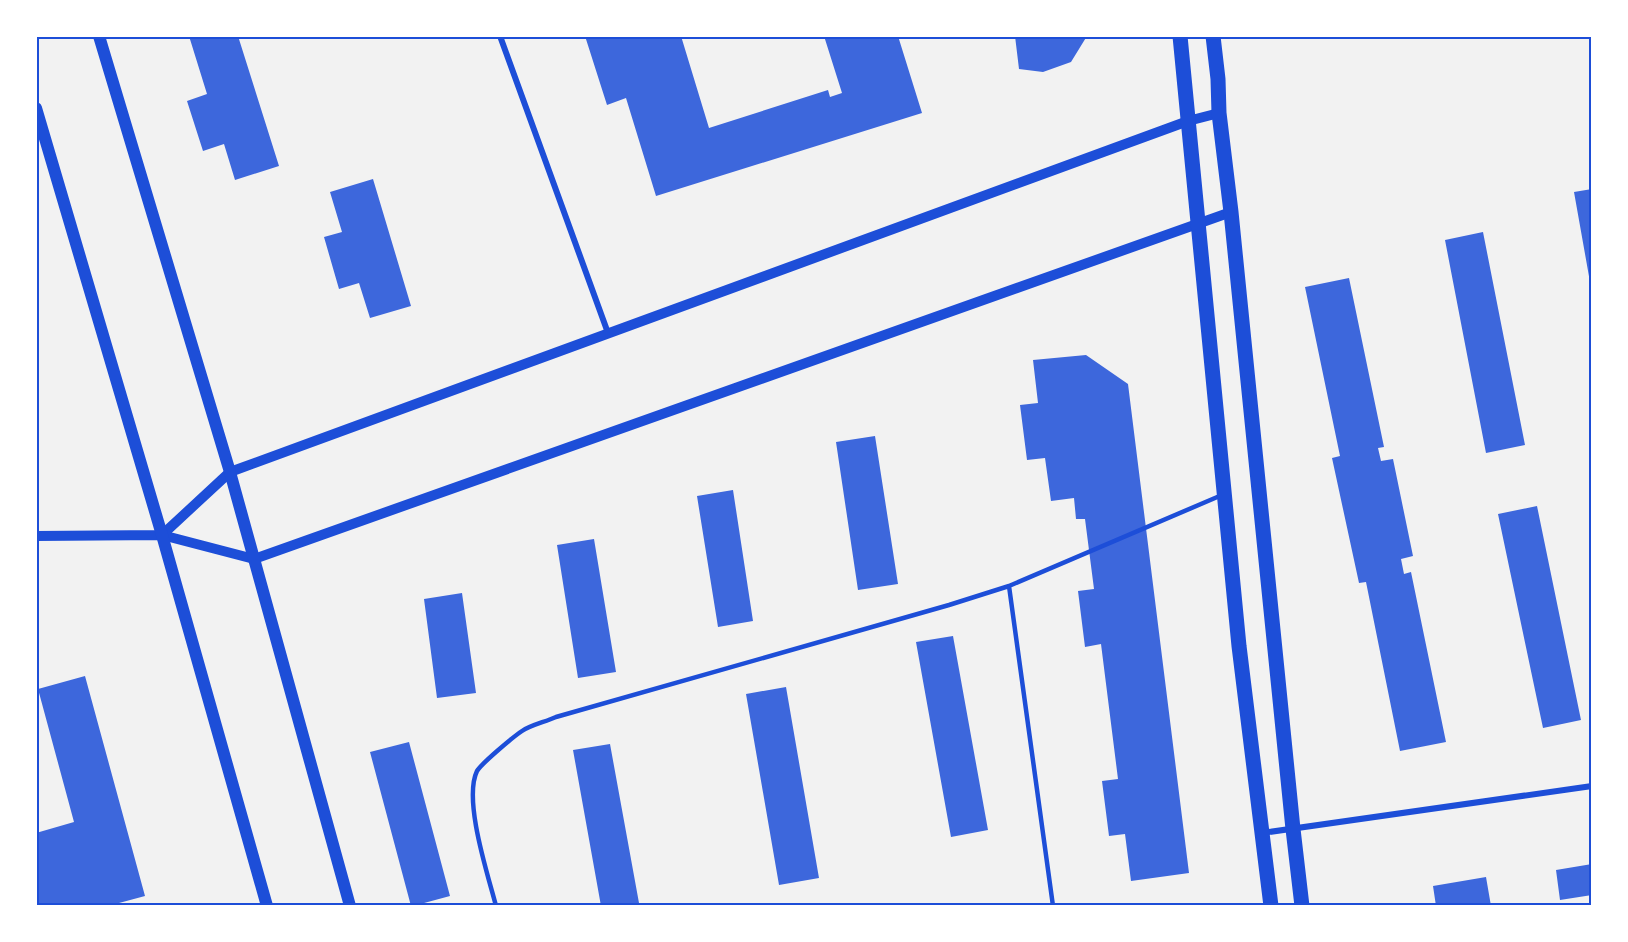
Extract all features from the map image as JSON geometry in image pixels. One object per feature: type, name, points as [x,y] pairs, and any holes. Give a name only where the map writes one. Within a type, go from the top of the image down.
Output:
[{"type":"main road","points":[[99,36],[230,472],[350,906]]},
{"type":"main road","points":[[1180,36],[1239,646],[1271,906]]},
{"type":"main road","points":[[1213,36],[1219,113],[1232,212],[1302,906]]},
{"type":"main road","points":[[36,108],[162,535],[267,906]]},
{"type":"street","points":[[500,36],[608,333]]},
{"type":"street","points":[[162,535],[230,472],[1188,122],[1219,113]]},
{"type":"street","points":[[36,536],[162,535],[254,559],[1232,212]]},
{"type":"street","points":[[1262,833],[1592,786]]},
{"type":"lane","points":[[496,906],[474,819],[474,789],[478,771],[522,731],[556,717],[948,606],[1008,586],[1225,494]]},
{"type":"lane","points":[[1008,586],[1053,906]]},
{"type":"building","points":[[189,36],[238,36],[279,166],[235,180],[224,144],[203,151],[187,101],[207,94]]},
{"type":"building","points":[[585,36],[681,36],[709,128],[828,90],[830,97],[842,93],[824,36],[898,36],[922,113],[656,196],[626,98],[607,105]]},
{"type":"building","points":[[1015,36],[1087,36],[1071,62],[1043,72],[1019,69]]},
{"type":"building","points":[[373,179],[411,306],[370,318],[359,283],[339,289],[324,237],[342,232],[330,192]]},
{"type":"building","points":[[1592,189],[1592,282],[1590,282],[1574,192]]},
{"type":"building","points":[[1483,232],[1525,445],[1486,453],[1445,240]]},
{"type":"building","points":[[1349,278],[1384,447],[1378,448],[1381,461],[1393,459],[1413,556],[1401,559],[1404,574],[1411,572],[1446,742],[1400,751],[1366,582],[1359,583],[1332,458],[1340,456],[1305,287]]},
{"type":"building","points":[[1086,355],[1128,384],[1189,873],[1131,881],[1125,834],[1109,836],[1102,781],[1118,779],[1101,644],[1085,647],[1078,591],[1094,589],[1085,519],[1076,519],[1074,498],[1051,501],[1045,458],[1027,460],[1020,405],[1038,403],[1033,360]]},
{"type":"building","points":[[875,436],[898,584],[858,590],[836,442]]},
{"type":"building","points":[[733,490],[753,621],[718,627],[697,496]]},
{"type":"building","points":[[1537,506],[1581,720],[1543,728],[1498,514]]},
{"type":"building","points":[[594,539],[616,672],[578,678],[557,545]]},
{"type":"building","points":[[462,593],[476,693],[437,698],[424,599]]},
{"type":"building","points":[[953,636],[988,830],[951,837],[916,642]]},
{"type":"building","points":[[85,676],[145,896],[119,903],[119,906],[36,906],[36,833],[74,822],[38,689]]},
{"type":"building","points":[[786,687],[819,878],[779,885],[746,694]]},
{"type":"building","points":[[409,742],[450,896],[413,906],[411,906],[370,752]]},
{"type":"building","points":[[610,744],[639,903],[620,906],[601,906],[573,750]]},
{"type":"building","points":[[1592,864],[1592,895],[1560,900],[1556,870]]},
{"type":"building","points":[[1486,877],[1491,906],[1436,906],[1433,886]]}]
